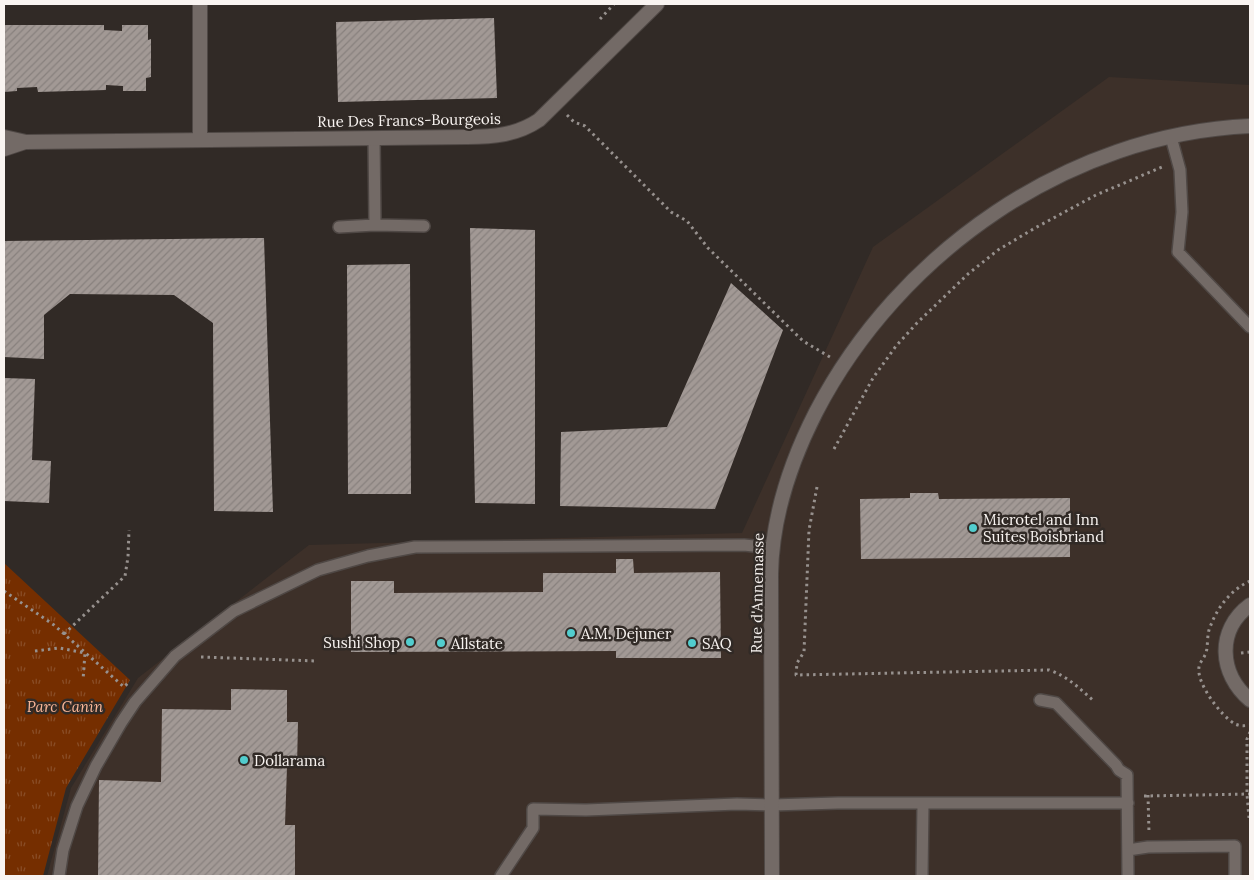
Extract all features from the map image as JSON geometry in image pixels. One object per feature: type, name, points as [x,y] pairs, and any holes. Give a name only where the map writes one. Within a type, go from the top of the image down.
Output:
[{"type":"street","points":[[200,4],[200,140]]},
{"type":"street","name":"Rue Des Francs-Bourgeois","points":[[4,137],[26,142],[485,137],[511,133],[522,130],[539,120],[657,4]]},
{"type":"street","name":"Rue d'Annemasse","points":[[772,876],[772,548],[780,501],[788,474],[835,377],[873,326],[904,291],[936,260],[968,233],[1023,195],[1071,170],[1109,154],[1148,142],[1216,129],[1250,126]]},
{"type":"street","name":"Rue Des Francs-Bourgeois","points":[[4,149],[26,142]]},
{"type":"street","points":[[1250,605],[1240,614],[1231,628],[1228,635],[1226,653],[1227,664],[1233,680],[1250,700]]},
{"type":"lane","points":[[1171,137],[1180,170],[1182,212],[1178,252],[1250,327]]},
{"type":"lane","points":[[374,138],[375,225]]},
{"type":"lane","points":[[339,227],[375,225],[424,226]]},
{"type":"lane","points":[[59,876],[62,850],[77,806],[96,766],[130,709],[175,656],[234,611],[318,570],[368,556],[415,546],[744,545],[772,548]]},
{"type":"lane","points":[[1040,700],[1056,703],[1119,770],[1127,775],[1128,876]]},
{"type":"lane","points":[[501,876],[533,828],[533,809],[595,810],[736,804],[1128,803]]},
{"type":"lane","points":[[922,876],[923,804]]},
{"type":"lane","points":[[1128,850],[1148,847],[1235,846],[1235,876],[1243,876]]},
{"type":"path","points":[[600,18],[614,4]]},
{"type":"path","points":[[574,122],[585,126],[671,212],[687,221],[708,248],[803,341],[823,351]]},
{"type":"path","points":[[834,449],[873,378],[896,346],[968,274],[998,250],[1035,228],[1096,195],[1162,167]]},
{"type":"path","points":[[817,487],[808,530],[804,652],[797,663],[796,675],[1049,670],[1072,680],[1095,702]]},
{"type":"path","points":[[64,634],[125,576],[130,530]]},
{"type":"path","points":[[1220,608],[1231,594],[1250,581]]},
{"type":"path","points":[[4,591],[54,625],[124,687],[131,680]]},
{"type":"path","points":[[1209,631],[1206,653],[1199,668],[1202,682],[1208,695],[1227,717],[1236,724],[1250,726]]},
{"type":"path","points":[[35,650],[59,648],[86,653]]},
{"type":"path","points":[[83,680],[86,653]]},
{"type":"path","points":[[175,656],[317,661]]},
{"type":"path","points":[[1249,818],[1247,738],[1250,732]]},
{"type":"path","points":[[1141,801],[1144,795],[1248,794]]},
{"type":"path","points":[[1148,795],[1149,834]]},
{"type":"shaded area","points":[[1109,77],[1250,85],[1250,876],[47,876],[71,788],[138,678],[309,545],[742,533],[873,247]]},
{"type":"green space","name":"Parc Canin","points":[[4,563],[130,680],[66,788],[43,876],[4,876]]},
{"type":"building","points":[[494,18],[497,98],[338,102],[336,22]]},
{"type":"building","points":[[4,25],[104,25],[104,30],[122,31],[122,25],[148,25],[148,40],[151,39],[151,77],[146,78],[146,91],[123,91],[123,86],[106,85],[106,90],[38,92],[37,87],[17,88],[17,91],[4,92]]},
{"type":"building","points":[[470,228],[535,230],[535,504],[475,503]]},
{"type":"building","points":[[264,238],[273,512],[214,511],[213,323],[174,295],[70,294],[44,315],[44,359],[4,357],[4,241]]},
{"type":"building","points":[[410,264],[411,494],[348,494],[347,265]]},
{"type":"building","points":[[731,283],[783,330],[715,509],[560,506],[561,432],[667,427]]},
{"type":"building","points":[[4,378],[35,379],[32,460],[51,461],[49,503],[4,501]]},
{"type":"building","points":[[910,493],[938,493],[939,499],[1070,498],[1070,557],[861,559],[860,499],[910,498]]},
{"type":"building","points":[[616,559],[633,559],[634,573],[720,572],[721,658],[616,658],[616,651],[351,652],[351,581],[394,581],[394,593],[543,592],[543,573],[616,573]]},
{"type":"building","points":[[231,689],[287,690],[287,722],[298,722],[297,767],[287,767],[285,825],[295,825],[295,876],[98,876],[99,780],[161,782],[162,709],[231,710]]},
{"type":"place","name":"Microtel and Inn Suites Boisbriand","points":[[973,528]]},
{"type":"place","name":"A.M. Dejuner","points":[[571,633]]},
{"type":"place","name":"Sushi Shop","points":[[410,642]]},
{"type":"place","name":"Allstate","points":[[441,643]]},
{"type":"place","name":"SAQ","points":[[692,643]]},
{"type":"place","name":"Dollarama","points":[[244,760]]}]
